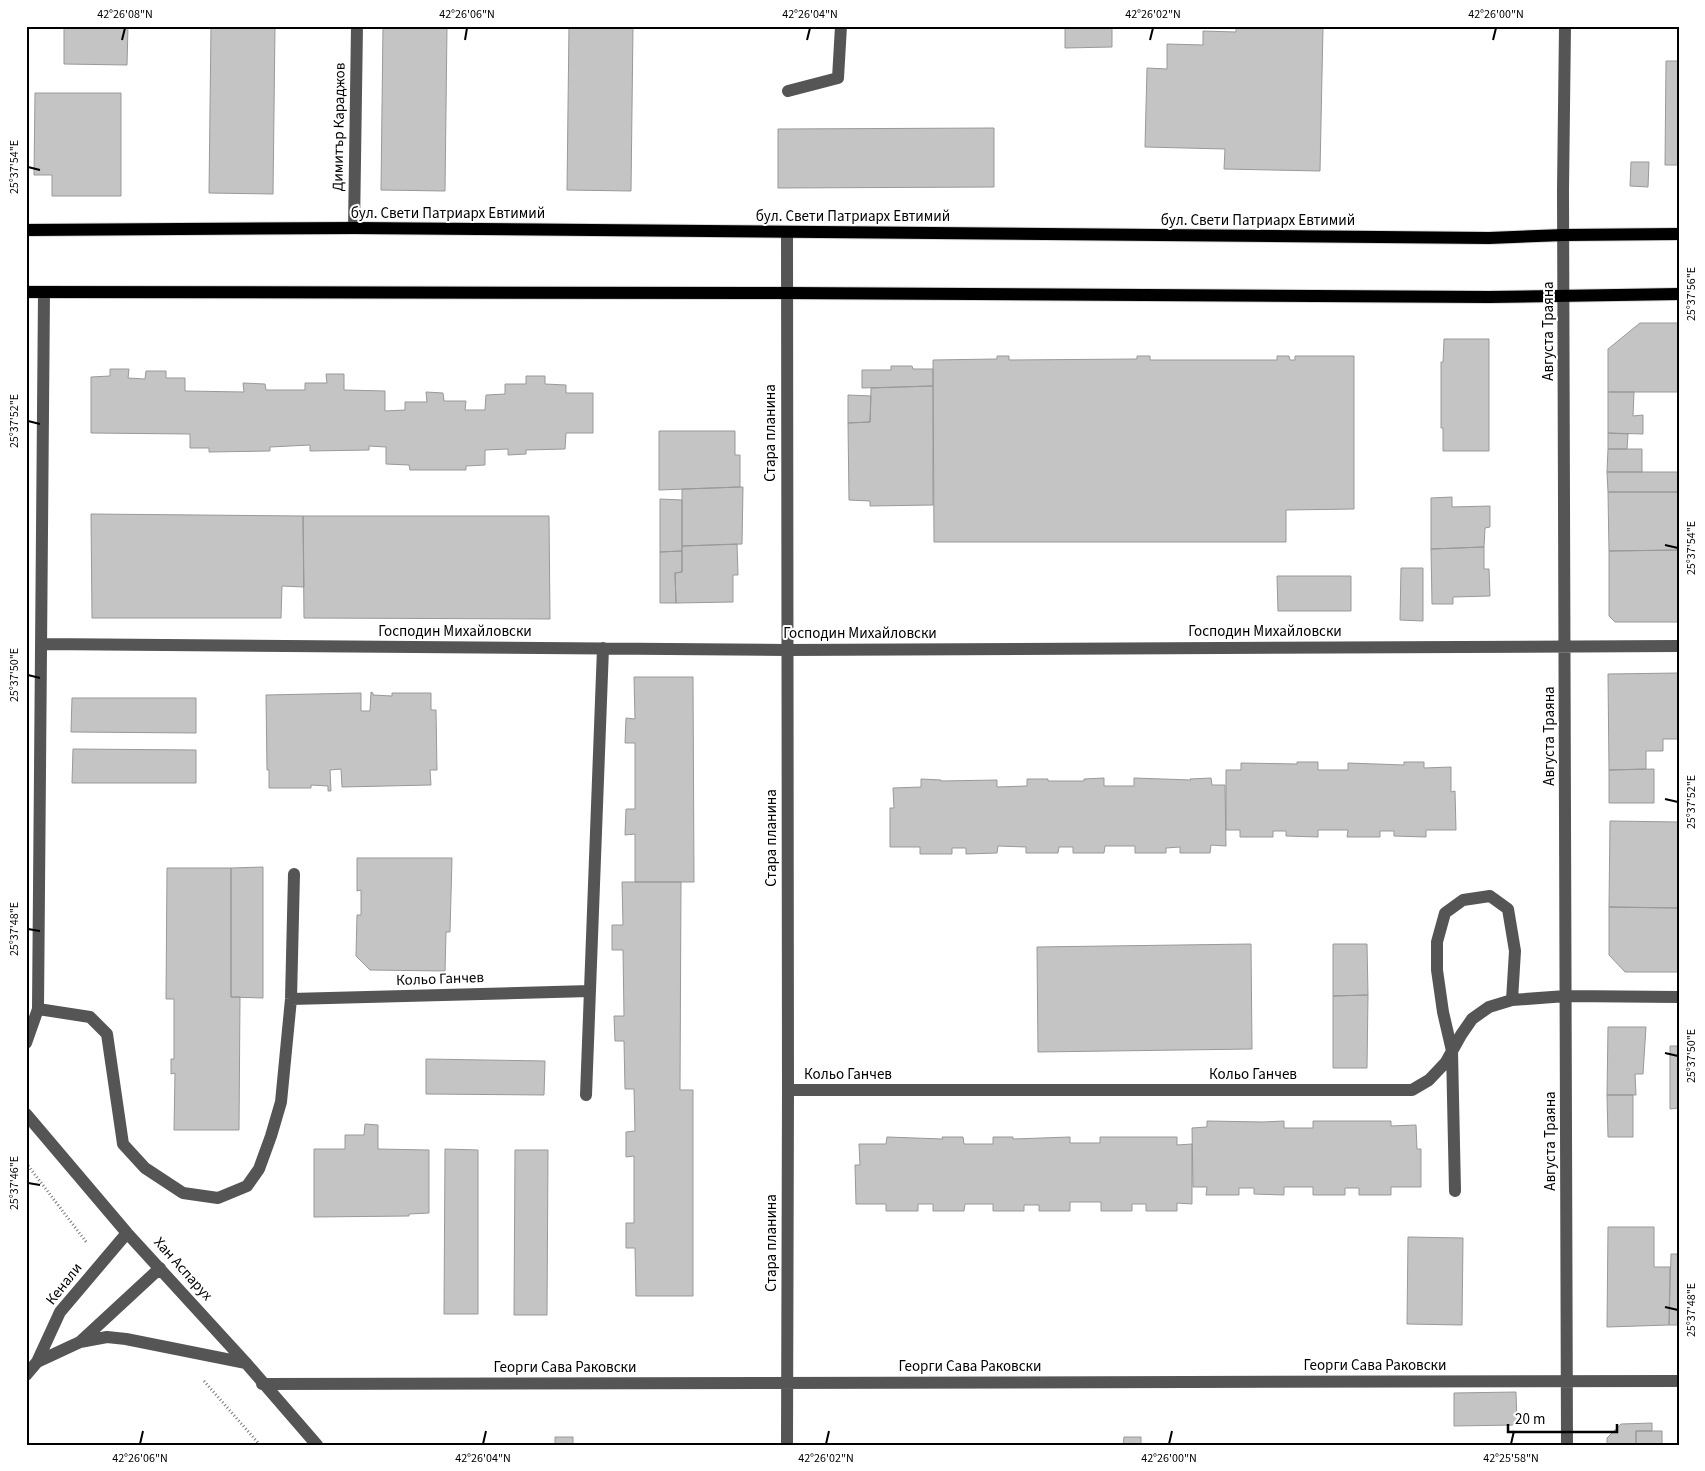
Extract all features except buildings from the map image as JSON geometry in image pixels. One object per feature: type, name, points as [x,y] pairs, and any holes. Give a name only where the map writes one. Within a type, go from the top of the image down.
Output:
[{"type":"main road","name":"бул. Свети Патриарх Евтимий","points":[[26,230],[354,228],[1479,238],[1679,234]]},
{"type":"main road","points":[[26,292],[786,293],[1479,297],[1679,294]]},
{"type":"street","name":"Димитър Караджов","points":[[354,228],[357,26]]},
{"type":"street","points":[[788,91],[838,78],[841,26]]},
{"type":"street","name":"Августа Траяна","points":[[1565,26],[1567,1445]]},
{"type":"street","name":"Стара планина","points":[[787,232],[787,1445]]},
{"type":"street","points":[[26,1043],[38,1009],[44,292]]},
{"type":"street","name":"Господин Михайловски","points":[[42,644],[786,650],[1679,646]]},
{"type":"street","points":[[586,1095],[603,648]]},
{"type":"street","points":[[38,1009],[90,1017],[107,1034],[123,1144],[145,1168],[184,1193],[218,1198],[247,1186],[259,1168],[281,1102],[291,999],[294,874]]},
{"type":"street","points":[[1455,1192],[1452,1051],[1443,1012],[1437,970],[1437,942],[1445,913],[1463,900],[1490,896],[1508,909],[1515,951],[1512,1000]]},
{"type":"street","name":"Кольо Ганчев","points":[[291,999],[590,991]]},
{"type":"street","name":"Кольо Ганчев","points":[[788,1090],[1412,1090],[1429,1080],[1446,1062],[1472,1019],[1489,1007],[1512,1000],[1566,996],[1679,996]]},
{"type":"street","name":"Хан Аспарух","points":[[26,1114],[127,1233],[246,1363],[262,1384],[317,1445]]},
{"type":"street","name":"Кенали","points":[[26,1375],[37,1362],[60,1312],[127,1233]]},
{"type":"street","name":"Кенали","points":[[37,1362],[80,1342],[160,1268]]},
{"type":"street","points":[[80,1342],[107,1337],[126,1339],[246,1363]]},
{"type":"street","name":"Георги Сава Раковски","points":[[262,1384],[1679,1381]]}]
